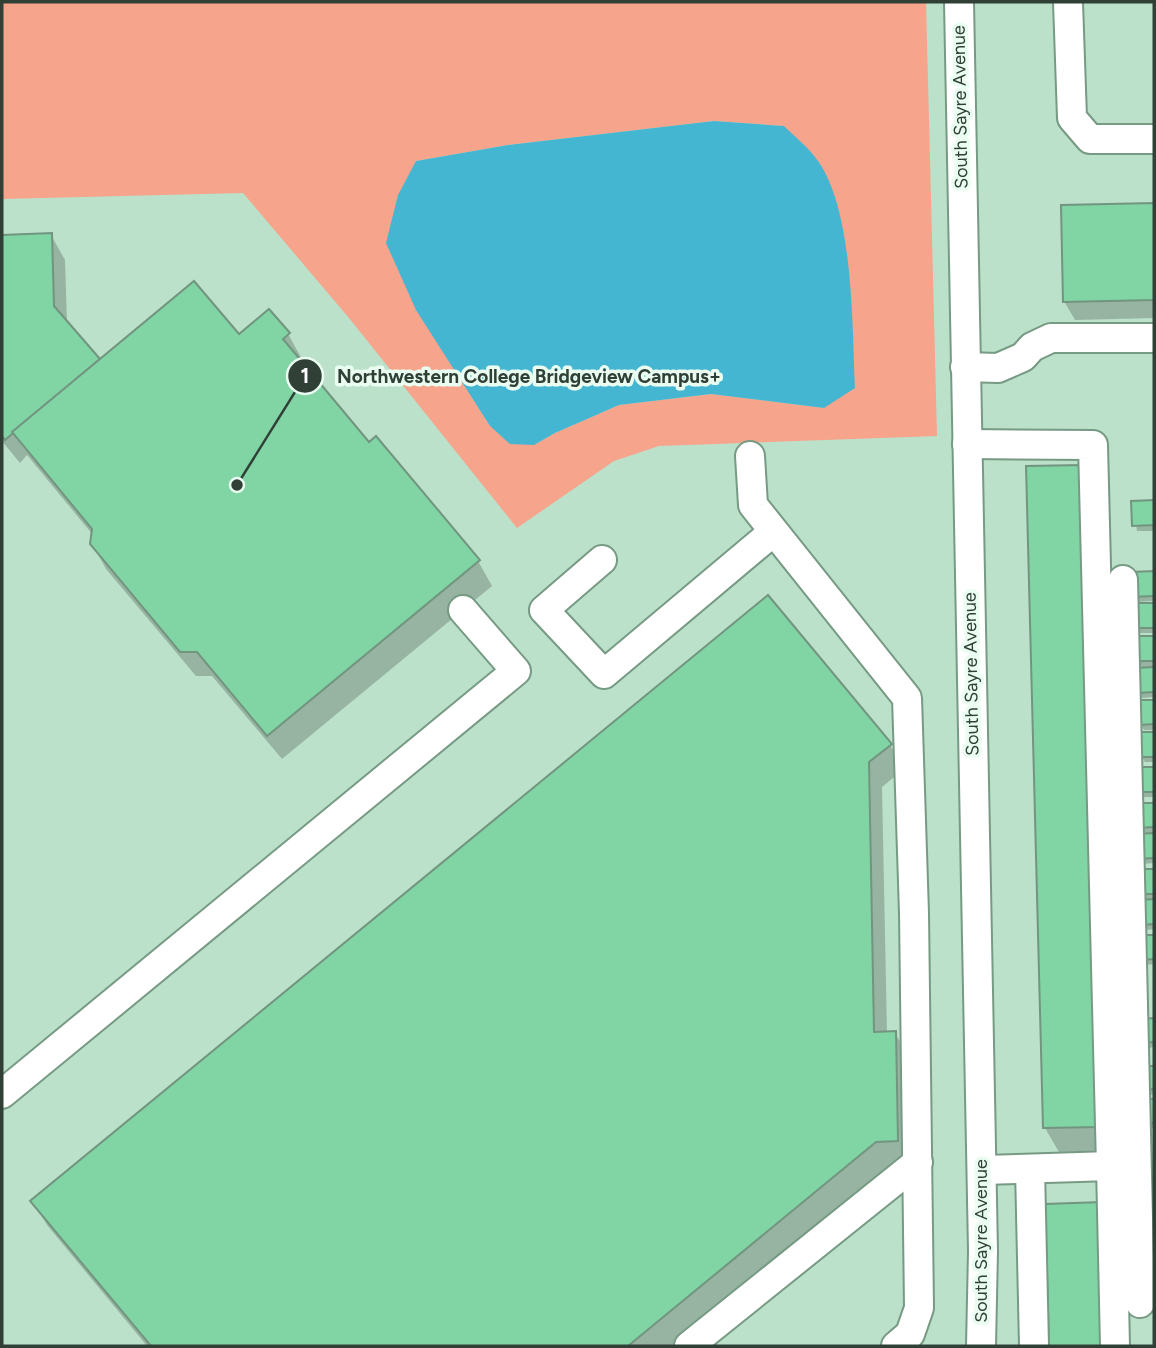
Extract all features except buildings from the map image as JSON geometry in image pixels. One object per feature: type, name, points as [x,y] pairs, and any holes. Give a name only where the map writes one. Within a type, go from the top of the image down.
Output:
[{"type":"street","name":"South Sayre Avenue","points":[[959,2],[982,1170],[981,1346]]},
{"type":"street","points":[[1068,2],[1072,118],[1090,139],[1154,139]]},
{"type":"street","points":[[965,367],[999,368],[1023,357],[1032,347],[1051,338],[1154,338]]},
{"type":"street","points":[[967,444],[1093,445],[1140,1303]]},
{"type":"street","points":[[750,456],[752,505],[907,698],[919,1308],[911,1334],[896,1346]]},
{"type":"street","points":[[602,559],[544,610],[604,674],[773,532]]},
{"type":"street","points":[[1115,1346],[1134,1169],[1123,580]]},
{"type":"street","points":[[2,1094],[516,671],[463,610]]},
{"type":"street","points":[[689,1346],[918,1162]]},
{"type":"street","points":[[1030,1168],[1034,1346]]},
{"type":"street","points":[[982,1170],[1134,1169]]},
{"type":"shaded area","points":[[2,2],[926,2],[937,436],[659,446],[614,461],[517,528],[349,318],[243,193],[2,199]],"holes":[[[714,121],[784,126],[824,408],[711,394],[619,405],[534,445],[490,426],[458,375],[416,161],[508,145]]]},
{"type":"water","points":[[714,121],[784,126],[814,156],[830,183],[839,209],[849,270],[855,388],[824,408],[711,394],[619,405],[534,445],[510,444],[490,426],[416,310],[386,243],[398,195],[416,161],[508,145]]},
{"type":"place","name":"Northwestern College Bridgeview Campus+","points":[[237,485]]}]
